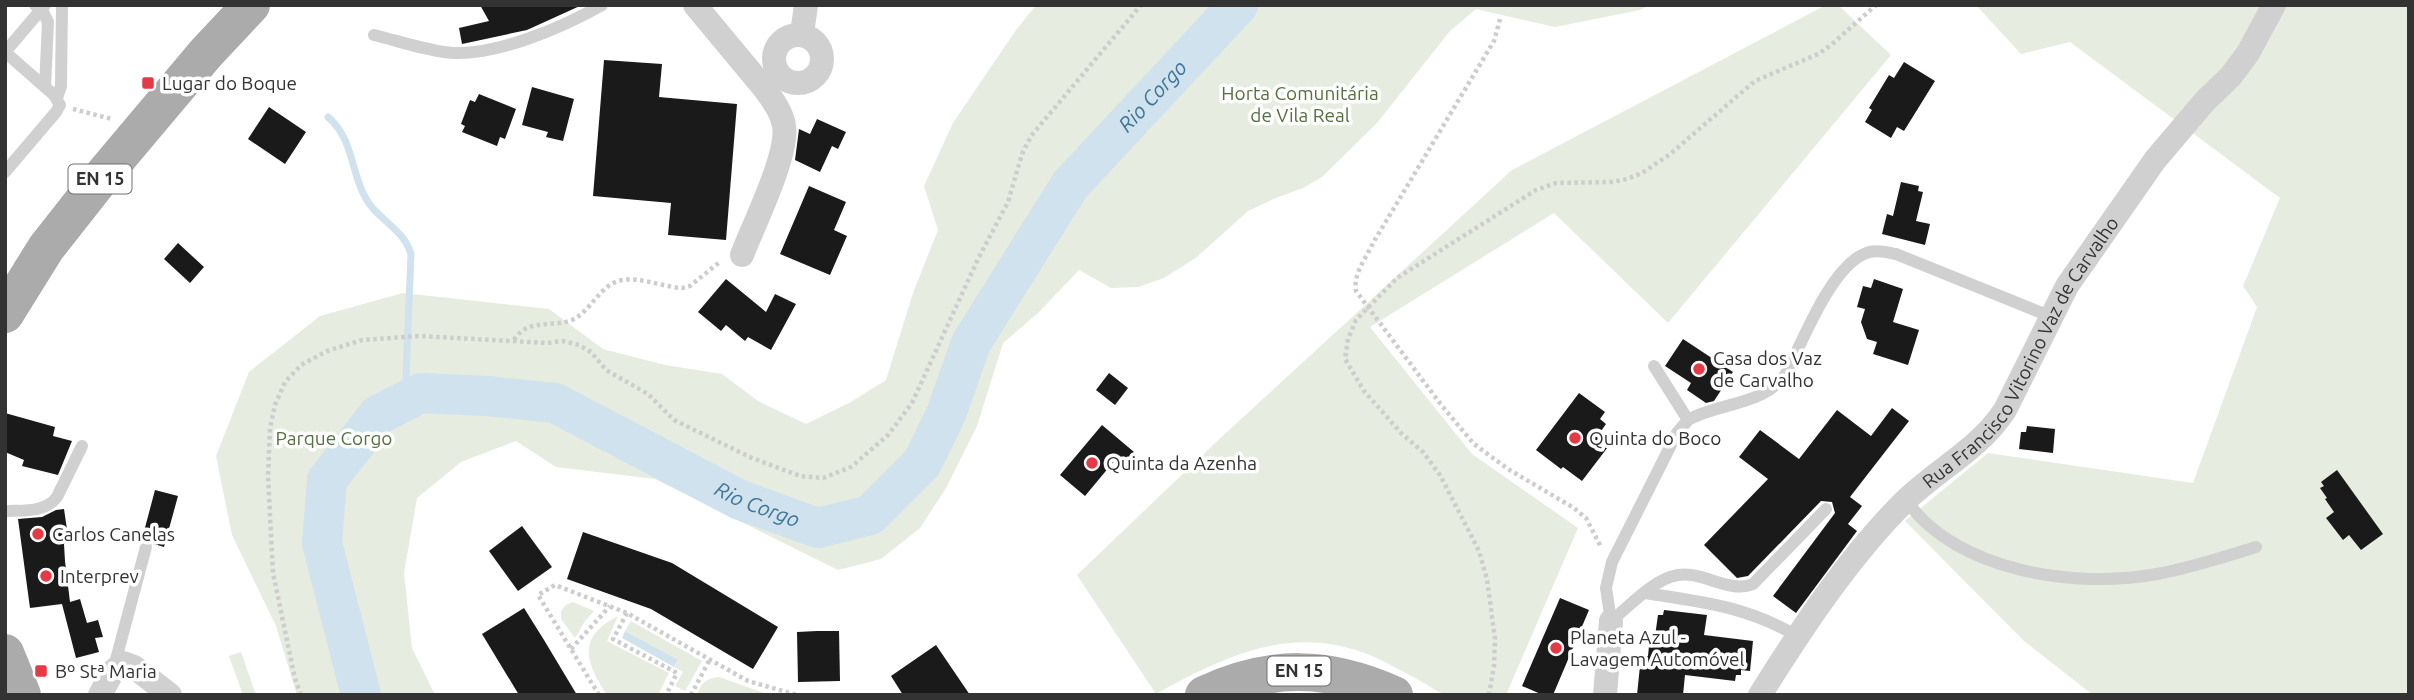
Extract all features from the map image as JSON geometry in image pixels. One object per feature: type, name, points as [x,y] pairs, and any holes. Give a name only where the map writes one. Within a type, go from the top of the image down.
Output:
[{"type":"main road","name":"EN 15","points":[[206,52],[217,5]]},
{"type":"main road","name":"EN 15","points":[[5,314],[57,232],[206,52],[251,5]]},
{"type":"main road","points":[[5,653],[22,695]]},
{"type":"main road","name":"EN 15","points":[[1204,695],[1257,676],[1305,671],[1352,678],[1394,695]]},
{"type":"street","points":[[695,5],[768,94],[784,125],[785,136],[780,158],[742,255]]},
{"type":"street","points":[[802,34],[806,5]]},
{"type":"street","name":"Rua Francisco Vitorino Vaz de Carvalho","points":[[1760,695],[1797,636],[1866,544],[1906,500],[1971,449],[1994,427],[2067,286],[2155,160],[2204,101],[2231,76],[2248,53],[2274,5]]},
{"type":"street","points":[[1605,695],[1611,621]]},
{"type":"street","points":[[100,695],[119,664],[129,664],[170,695]]},
{"type":"lane","points":[[57,98],[61,86],[62,5]]},
{"type":"lane","points":[[374,35],[441,51],[472,52],[492,49],[557,27],[602,5]]},
{"type":"lane","points":[[5,172],[60,104],[57,98],[5,52],[40,7],[48,22],[45,87]]},
{"type":"lane","points":[[1826,509],[1749,586],[1739,587],[1684,574],[1671,577],[1645,593],[1611,621],[1606,598],[1607,579],[1615,555],[1677,433],[1688,420],[1702,413],[1758,397],[1777,384],[1787,372],[1834,282],[1849,263],[1872,251],[1896,254],[2052,317]]},
{"type":"lane","points":[[1654,366],[1688,420]]},
{"type":"lane","points":[[5,511],[34,509],[51,504],[82,446]]},
{"type":"lane","points":[[1906,500],[1916,516],[1928,527],[1965,550],[1991,561],[2053,575],[2107,579],[2155,574],[2256,547]]},
{"type":"lane","points":[[113,671],[146,547]]},
{"type":"lane","points":[[1645,593],[1743,610],[1797,636]]},
{"type":"path","points":[[302,695],[292,667],[272,573],[268,476],[270,428],[275,405],[285,382],[301,365],[327,351],[362,340],[419,336],[547,343],[564,341],[591,352],[606,370],[648,394],[674,420],[752,458],[800,476],[823,478],[851,467],[888,435],[912,403],[978,259],[1008,202],[1022,154],[1031,136],[1141,5]]},
{"type":"path","points":[[1489,695],[1492,688],[1495,639],[1487,579],[1479,551],[1440,475],[1423,452],[1402,434],[1353,376],[1345,359],[1348,339],[1356,320],[1383,290],[1411,268],[1536,190],[1556,183],[1620,181],[1656,165],[1755,81],[1818,54],[1838,40],[1876,5]]},
{"type":"path","points":[[1500,19],[1494,40],[1373,243],[1357,275],[1356,291],[1442,406],[1474,444],[1508,469],[1562,499],[1586,518],[1601,545],[1607,579]]},
{"type":"path","points":[[71,109],[116,119]]},
{"type":"path","points":[[513,340],[527,326],[562,322],[578,316],[614,282],[631,280],[682,288],[690,286],[724,259],[742,255]]},
{"type":"path","points":[[598,695],[538,595],[555,585],[627,613],[748,681],[797,695]]},
{"type":"path","points":[[571,649],[610,606]]},
{"type":"path","points":[[627,613],[613,639],[677,673],[666,695]]},
{"type":"path","points":[[691,695],[710,659]]},
{"type":"green space","name":"Parque Corgo","points":[[1036,5],[1650,5],[1640,10],[1555,27],[1476,9],[1450,31],[1377,123],[1322,177],[1248,211],[1197,257],[1164,278],[1138,287],[1111,288],[1079,270],[1038,313],[1003,343],[977,426],[946,488],[920,528],[881,559],[838,570],[655,479],[556,467],[516,441],[461,462],[417,498],[404,573],[412,648],[435,695],[297,695],[276,626],[232,535],[216,456],[249,372],[320,316],[403,293],[549,309],[603,349],[665,365],[722,374],[758,401],[806,424],[849,403],[886,380],[913,293],[938,230],[924,186],[953,123]]},
{"type":"green space","points":[[1826,5],[1838,5],[1891,55],[1668,323],[1554,213],[1370,327],[1472,454],[1578,528],[1506,695],[1445,694],[1372,656],[1343,647],[1315,643],[1287,643],[1234,656],[1156,694],[1077,575],[1214,444],[1512,170]]},
{"type":"green space","points":[[1976,5],[2409,5],[2409,695],[2093,695],[2024,641],[1905,521],[1988,453],[2193,483],[2257,307],[2243,286],[2280,198],[2070,42],[2021,54]]},
{"type":"green space","points":[[573,602],[594,611],[575,638],[561,619],[561,611]]},
{"type":"green space","points":[[618,616],[607,641],[669,673],[658,695],[607,695],[599,683],[590,661],[591,641],[596,632]]},
{"type":"green space","points":[[631,621],[702,661],[685,691],[675,686],[683,672],[674,667],[678,661],[625,631]]},
{"type":"green space","points":[[241,652],[256,695],[243,695],[229,656]]},
{"type":"green space","points":[[719,677],[770,695],[697,695],[705,682]]},
{"type":"water","points":[[625,631],[678,660],[674,667],[622,638]]},
{"type":"building","points":[[480,5],[582,5],[527,30],[462,44],[459,28],[489,21]]},
{"type":"building","points":[[604,60],[662,64],[659,97],[737,104],[726,240],[668,235],[671,203],[593,196]]},
{"type":"building","points":[[1904,62],[1935,81],[1904,131],[1897,127],[1891,138],[1865,122],[1872,110],[1869,108],[1889,75],[1894,78]]},
{"type":"building","points":[[532,87],[574,99],[563,141],[546,137],[548,132],[522,125]]},
{"type":"building","points":[[479,94],[516,109],[505,139],[500,137],[497,146],[462,132],[465,126],[461,124],[470,100],[475,102]]},
{"type":"building","points":[[269,107],[306,132],[285,164],[248,139]]},
{"type":"building","points":[[817,119],[846,132],[838,149],[832,146],[820,172],[795,160],[799,129],[810,134]]},
{"type":"building","points":[[1901,182],[1919,186],[1918,191],[1923,192],[1916,221],[1930,224],[1925,245],[1882,234],[1887,214],[1893,216]]},
{"type":"building","points":[[809,186],[846,202],[834,230],[847,236],[830,275],[780,254]]},
{"type":"building","points":[[178,243],[204,267],[190,283],[164,259]]},
{"type":"building","points":[[726,279],[766,312],[775,294],[796,304],[771,350],[748,337],[745,341],[726,325],[721,331],[698,312]]},
{"type":"building","points":[[1874,279],[1903,289],[1893,322],[1919,330],[1908,365],[1873,354],[1877,342],[1867,339],[1861,322],[1865,309],[1857,307],[1863,286],[1871,288]]},
{"type":"building","name":"Casa dos Vaz de Carvalho","points":[[1683,339],[1733,372],[1714,401],[1706,403],[1687,390],[1691,383],[1665,366]]},
{"type":"building","points":[[1109,373],[1128,388],[1115,405],[1096,390]]},
{"type":"building","name":"Quinta do Boco","points":[[1579,393],[1605,412],[1600,419],[1606,424],[1599,434],[1611,443],[1582,481],[1536,450]]},
{"type":"building","points":[[1892,408],[1909,421],[1850,497],[1862,506],[1848,524],[1857,531],[1796,613],[1773,596],[1835,513],[1832,502],[1821,501],[1748,576],[1737,578],[1704,545],[1768,479],[1739,457],[1760,430],[1799,459],[1837,410],[1871,436]]},
{"type":"building","points":[[5,413],[55,427],[53,436],[72,441],[58,475],[22,466],[24,460],[5,452]]},
{"type":"building","name":"Quinta da Azenha","points":[[1102,425],[1134,452],[1122,466],[1115,460],[1085,496],[1060,475]]},
{"type":"building","points":[[2027,426],[2055,429],[2053,453],[2019,449],[2021,432],[2026,432]]},
{"type":"building","points":[[2337,470],[2383,534],[2361,550],[2349,535],[2343,540],[2326,518],[2334,512],[2320,488],[2324,486],[2321,482]]},
{"type":"building","points":[[155,490],[178,496],[164,547],[149,539],[142,539]]},
{"type":"building","points":[[64,509],[69,543],[64,544],[70,602],[80,599],[87,623],[98,620],[103,637],[95,638],[99,652],[76,658],[62,604],[30,608],[18,519],[42,517]]},
{"type":"building","points":[[522,526],[552,567],[518,591],[489,551]]},
{"type":"building","points":[[583,532],[672,563],[778,627],[753,669],[651,609],[567,579]]},
{"type":"building","name":"Planeta Azul - Lavagem Automóvel","points":[[1560,598],[1589,610],[1553,695],[1543,695],[1522,686]]},
{"type":"building","points":[[524,608],[577,695],[519,695],[482,634]]},
{"type":"building","points":[[1664,610],[1707,615],[1704,635],[1753,641],[1750,671],[1741,670],[1741,675],[1736,675],[1735,681],[1685,675],[1683,695],[1637,695],[1641,656],[1648,656],[1650,636],[1655,636],[1658,615],[1663,615]]},
{"type":"building","points":[[839,631],[840,681],[798,682],[797,632]]},
{"type":"building","points":[[936,645],[970,695],[903,695],[891,676]]},
{"type":"waterway","name":"Rio Corgo","points":[[361,695],[322,543],[327,480],[378,415],[421,393],[555,403],[740,500],[818,528],[870,515],[922,463],[946,414],[971,343],[1070,185],[1238,5]]},
{"type":"waterway","points":[[328,117],[347,144],[364,195],[375,211],[402,237],[411,254],[405,401]]},
{"type":"place","name":"Lugar do Boque","points":[[148,83]]},
{"type":"place","name":"Casa dos Vaz de Carvalho","points":[[1699,369]]},
{"type":"place","name":"Quinta do Boco","points":[[1575,438]]},
{"type":"place","name":"Quinta da Azenha","points":[[1092,463]]},
{"type":"place","name":"Carlos Canelas","points":[[38,534]]},
{"type":"place","name":"Interprev","points":[[46,576]]},
{"type":"place","name":"Planeta Azul - Lavagem Automóvel","points":[[1556,648]]},
{"type":"place","name":"Bº Stª Maria","points":[[41,671]]},
{"type":"park label","name":"Horta Comunitária de Vila Real","points":[[1300,104]]}]
